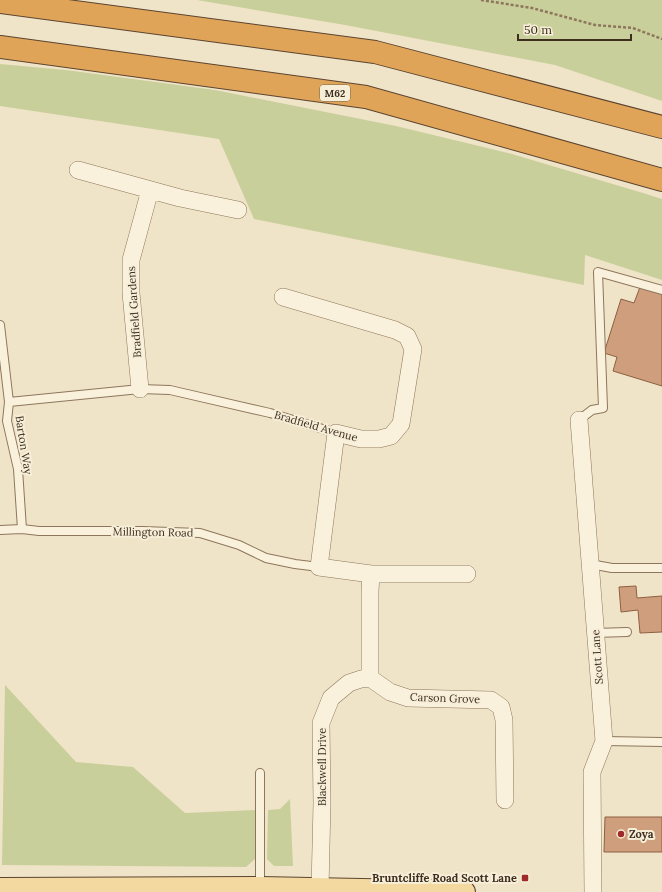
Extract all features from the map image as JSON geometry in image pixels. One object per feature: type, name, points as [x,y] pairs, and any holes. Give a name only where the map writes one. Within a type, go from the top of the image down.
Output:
[{"type":"highway","points":[[0,2],[375,52],[662,127]]},
{"type":"highway","name":"M62","points":[[0,47],[366,97],[662,180]]},
{"type":"main road","points":[[0,889],[104,890],[260,888],[464,892]]},
{"type":"street","points":[[78,170],[180,198],[238,210]]},
{"type":"street","name":"Bradfield Gardens","points":[[140,389],[131,293],[131,260],[150,190]]},
{"type":"street","name":"Bradfield Avenue","points":[[283,297],[395,330],[407,336],[413,350],[400,424],[391,436],[379,439],[361,439],[336,433]]},
{"type":"street","name":"Scott Lane","points":[[579,420],[604,741],[592,772],[593,892]]},
{"type":"street","points":[[319,567],[336,433]]},
{"type":"street","name":"Millington Road","points":[[319,567],[371,574],[467,574]]},
{"type":"street","points":[[370,678],[371,574]]},
{"type":"street","name":"Carson Grove","points":[[370,678],[390,692],[408,698],[491,700],[501,707],[504,720],[505,800]]},
{"type":"street","name":"Blackwell Drive","points":[[320,889],[322,803],[321,723],[331,698],[349,683],[370,678]]},
{"type":"lane","points":[[579,420],[592,410],[603,408],[598,272],[662,290]]},
{"type":"lane","name":"Barton Way","points":[[0,325],[9,402],[7,421],[18,469],[22,529]]},
{"type":"lane","name":"Bradfield Avenue","points":[[9,402],[140,389],[170,390],[270,413],[336,433]]},
{"type":"lane","name":"Millington Road","points":[[0,530],[22,529],[39,531],[142,531],[200,533],[239,545],[266,558],[319,567]]},
{"type":"lane","points":[[590,564],[612,568],[662,568]]},
{"type":"lane","points":[[595,633],[628,632]]},
{"type":"lane","points":[[604,741],[662,742]]},
{"type":"lane","points":[[260,774],[260,888]]},
{"type":"path","points":[[481,0],[532,8],[595,25],[633,28],[662,39]]},
{"type":"green space","points":[[197,0],[662,0],[662,101],[555,65],[345,25]]},
{"type":"green space","points":[[0,64],[66,70],[215,90],[396,126],[512,154],[662,199],[662,280],[585,255],[584,285],[254,219],[219,139],[0,106]]},
{"type":"green space","points":[[5,685],[76,762],[133,767],[185,813],[255,810],[255,859],[246,867],[2,865]]},
{"type":"green space","points":[[290,799],[293,866],[274,866],[267,859],[268,810],[280,809]]},
{"type":"building","points":[[640,287],[662,294],[662,386],[613,371],[617,357],[604,353],[621,299],[634,303]]},
{"type":"building","points":[[636,586],[637,598],[662,596],[662,632],[640,633],[638,610],[621,612],[619,587]]},
{"type":"building","points":[[605,817],[662,817],[662,852],[604,852]]},
{"type":"place","name":"Zoya","points":[[621,834]]},
{"type":"place","name":"Bruntcliffe Road Scott Lane","points":[[525,878]]}]
